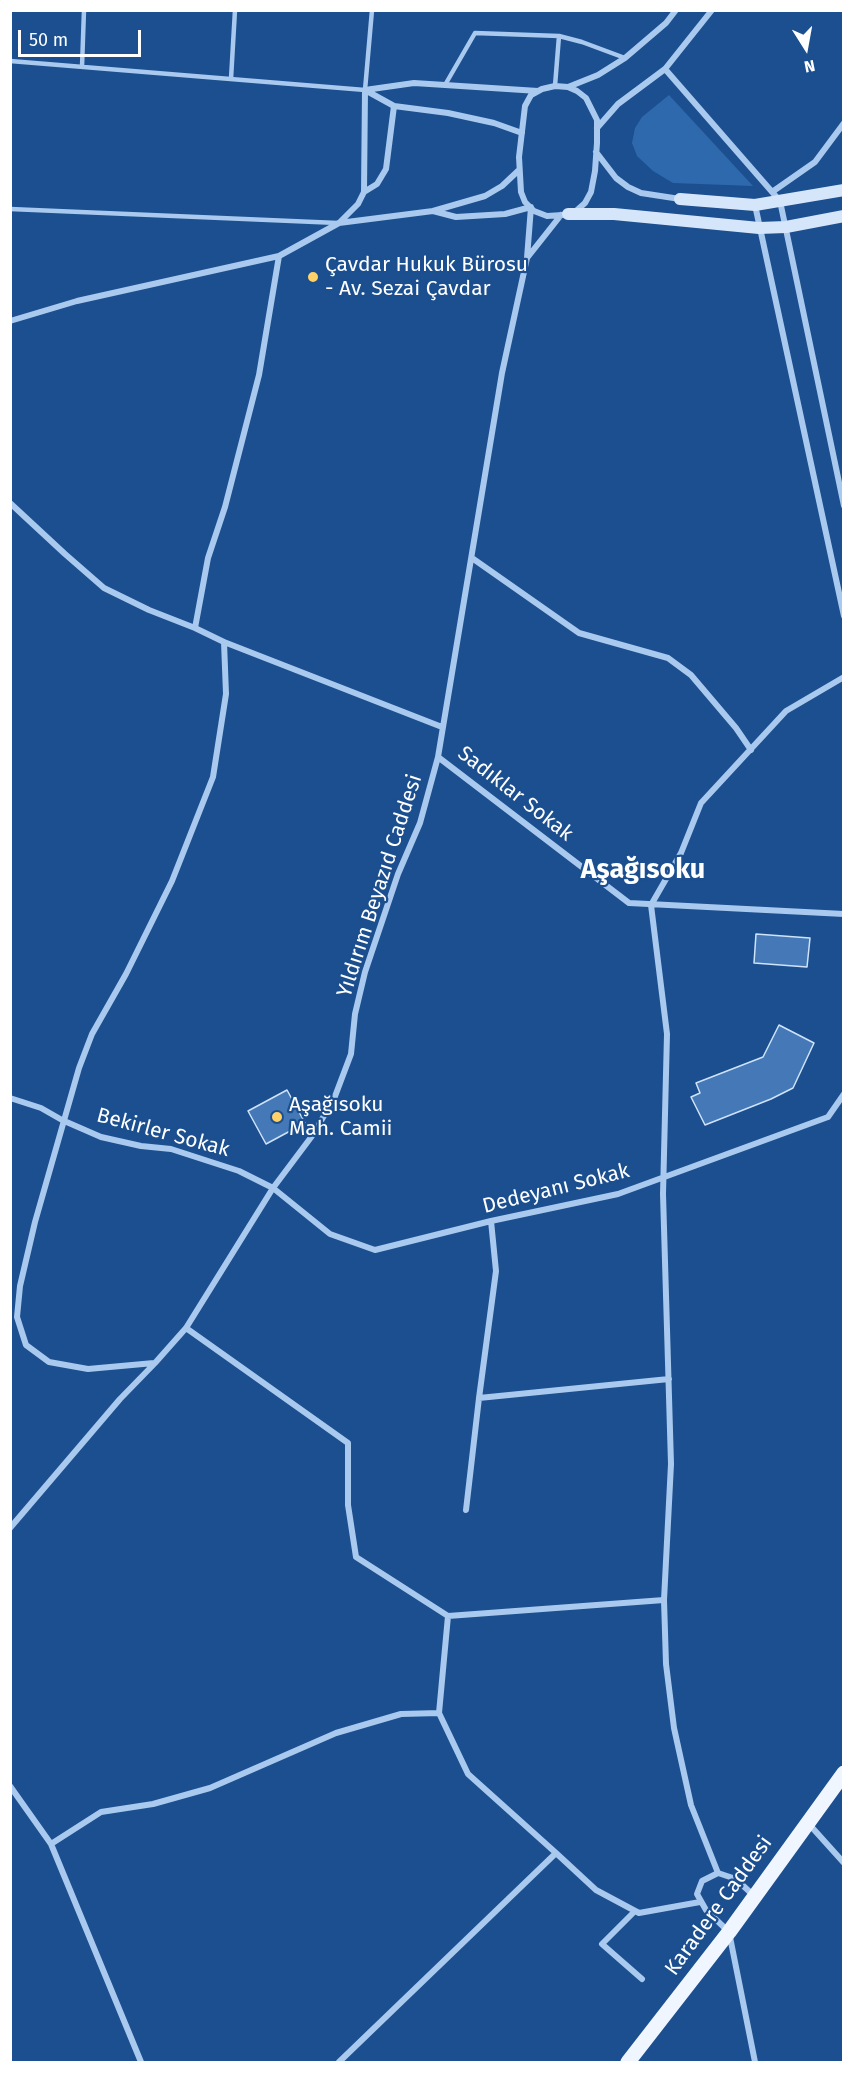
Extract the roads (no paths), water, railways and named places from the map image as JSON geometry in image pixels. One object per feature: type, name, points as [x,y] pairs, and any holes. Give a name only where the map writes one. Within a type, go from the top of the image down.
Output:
[{"type":"main road","points":[[680,199],[755,205],[776,197],[843,190]]},
{"type":"main road","points":[[565,214],[614,214],[759,228],[786,227],[843,216]]},
{"type":"main road","name":"Karadere Caddesi","points":[[628,2062],[729,1932],[753,1895],[843,1773]]},
{"type":"street","points":[[568,87],[598,75],[626,58],[666,23],[676,10]]},
{"type":"street","points":[[597,128],[618,104],[665,69],[712,10]]},
{"type":"street","points":[[665,69],[776,197],[786,227],[843,506]]},
{"type":"street","points":[[365,90],[414,83],[539,91]]},
{"type":"street","points":[[527,258],[565,214],[585,203],[595,171],[597,128],[593,108],[578,91],[555,86],[531,95],[525,106],[519,170],[520,192],[534,212],[547,216],[565,214]]},
{"type":"street","points":[[365,90],[394,106],[448,113],[494,123],[522,133]]},
{"type":"street","points":[[10,321],[76,301],[279,256],[339,223],[358,204],[364,192],[365,90]]},
{"type":"street","points":[[364,192],[377,184],[386,169],[394,106]]},
{"type":"street","points":[[776,197],[815,162],[843,123]]},
{"type":"street","points":[[596,152],[616,178],[628,188],[641,193],[680,199]]},
{"type":"street","points":[[339,223],[433,211],[485,196],[502,186],[519,170]]},
{"type":"street","points":[[755,205],[843,616]]},
{"type":"street","points":[[433,211],[456,217],[505,214],[531,207]]},
{"type":"street","name":"Yıldırım Beyazıd Caddesi","points":[[10,1528],[120,1399],[186,1328],[273,1188],[312,1136],[334,1099],[351,1054],[355,1014],[365,972],[398,874],[420,823],[438,757],[502,374],[527,258],[531,207]]},
{"type":"street","points":[[195,628],[208,558],[225,507],[259,375],[279,256]]},
{"type":"street","points":[[10,502],[104,588],[224,642],[442,728]]},
{"type":"street","points":[[472,558],[579,633],[668,658],[691,675],[736,728],[751,750]]},
{"type":"street","points":[[155,1363],[88,1369],[49,1362],[26,1345],[17,1317],[20,1286],[35,1222],[62,1120],[79,1068],[92,1034],[126,974],[172,881],[213,777],[226,694],[224,642]]},
{"type":"street","points":[[753,1895],[736,1880],[718,1873],[691,1805],[674,1728],[666,1664],[664,1600],[671,1464],[664,1177],[667,1034],[651,905],[681,853],[701,803],[786,711],[843,677]]},
{"type":"street","name":"Sadıklar Sokak","points":[[438,757],[629,903],[843,914]]},
{"type":"street","name":"Dedeyanı Sokak","points":[[273,1188],[330,1234],[375,1250],[491,1221],[618,1194],[828,1117],[843,1094]]},
{"type":"street","name":"Bekirler Sokak","points":[[10,1098],[42,1107],[62,1120],[101,1137],[141,1146],[171,1149],[239,1171],[273,1188]]},
{"type":"street","points":[[466,1510],[496,1271],[491,1221]]},
{"type":"street","points":[[186,1328],[348,1443],[348,1505],[356,1557],[448,1616],[664,1600]]},
{"type":"street","points":[[479,1398],[669,1379]]},
{"type":"street","points":[[448,1616],[439,1713],[468,1774],[596,1890],[639,1912],[700,1902]]},
{"type":"street","points":[[51,1844],[101,1812],[153,1804],[210,1788],[336,1733],[401,1714],[439,1713]]},
{"type":"street","points":[[10,1786],[51,1844],[141,2062]]},
{"type":"street","points":[[807,1822],[843,1863]]},
{"type":"street","points":[[339,2062],[556,1853]]},
{"type":"street","points":[[718,1873],[702,1881],[697,1894],[700,1902],[729,1932],[755,2062]]},
{"type":"street","points":[[635,1911],[602,1944],[642,1979]]},
{"type":"lane","points":[[82,67],[84,10]]},
{"type":"lane","points":[[231,79],[235,10]]},
{"type":"lane","points":[[10,61],[365,90],[372,10]]},
{"type":"lane","points":[[445,85],[475,33],[559,36],[626,58]]},
{"type":"lane","points":[[555,86],[559,36]]},
{"type":"lane","points":[[10,209],[339,223]]},
{"type":"place","name":"Çavdar Hukuk Bürosu - Av. Sezai Çavdar","points":[[313,277]]},
{"type":"place","name":"Aşağısoku Mah. Camii","points":[[277,1117]]},
{"type":"district","name":"Aşağısoku","points":[[643,870]]}]
